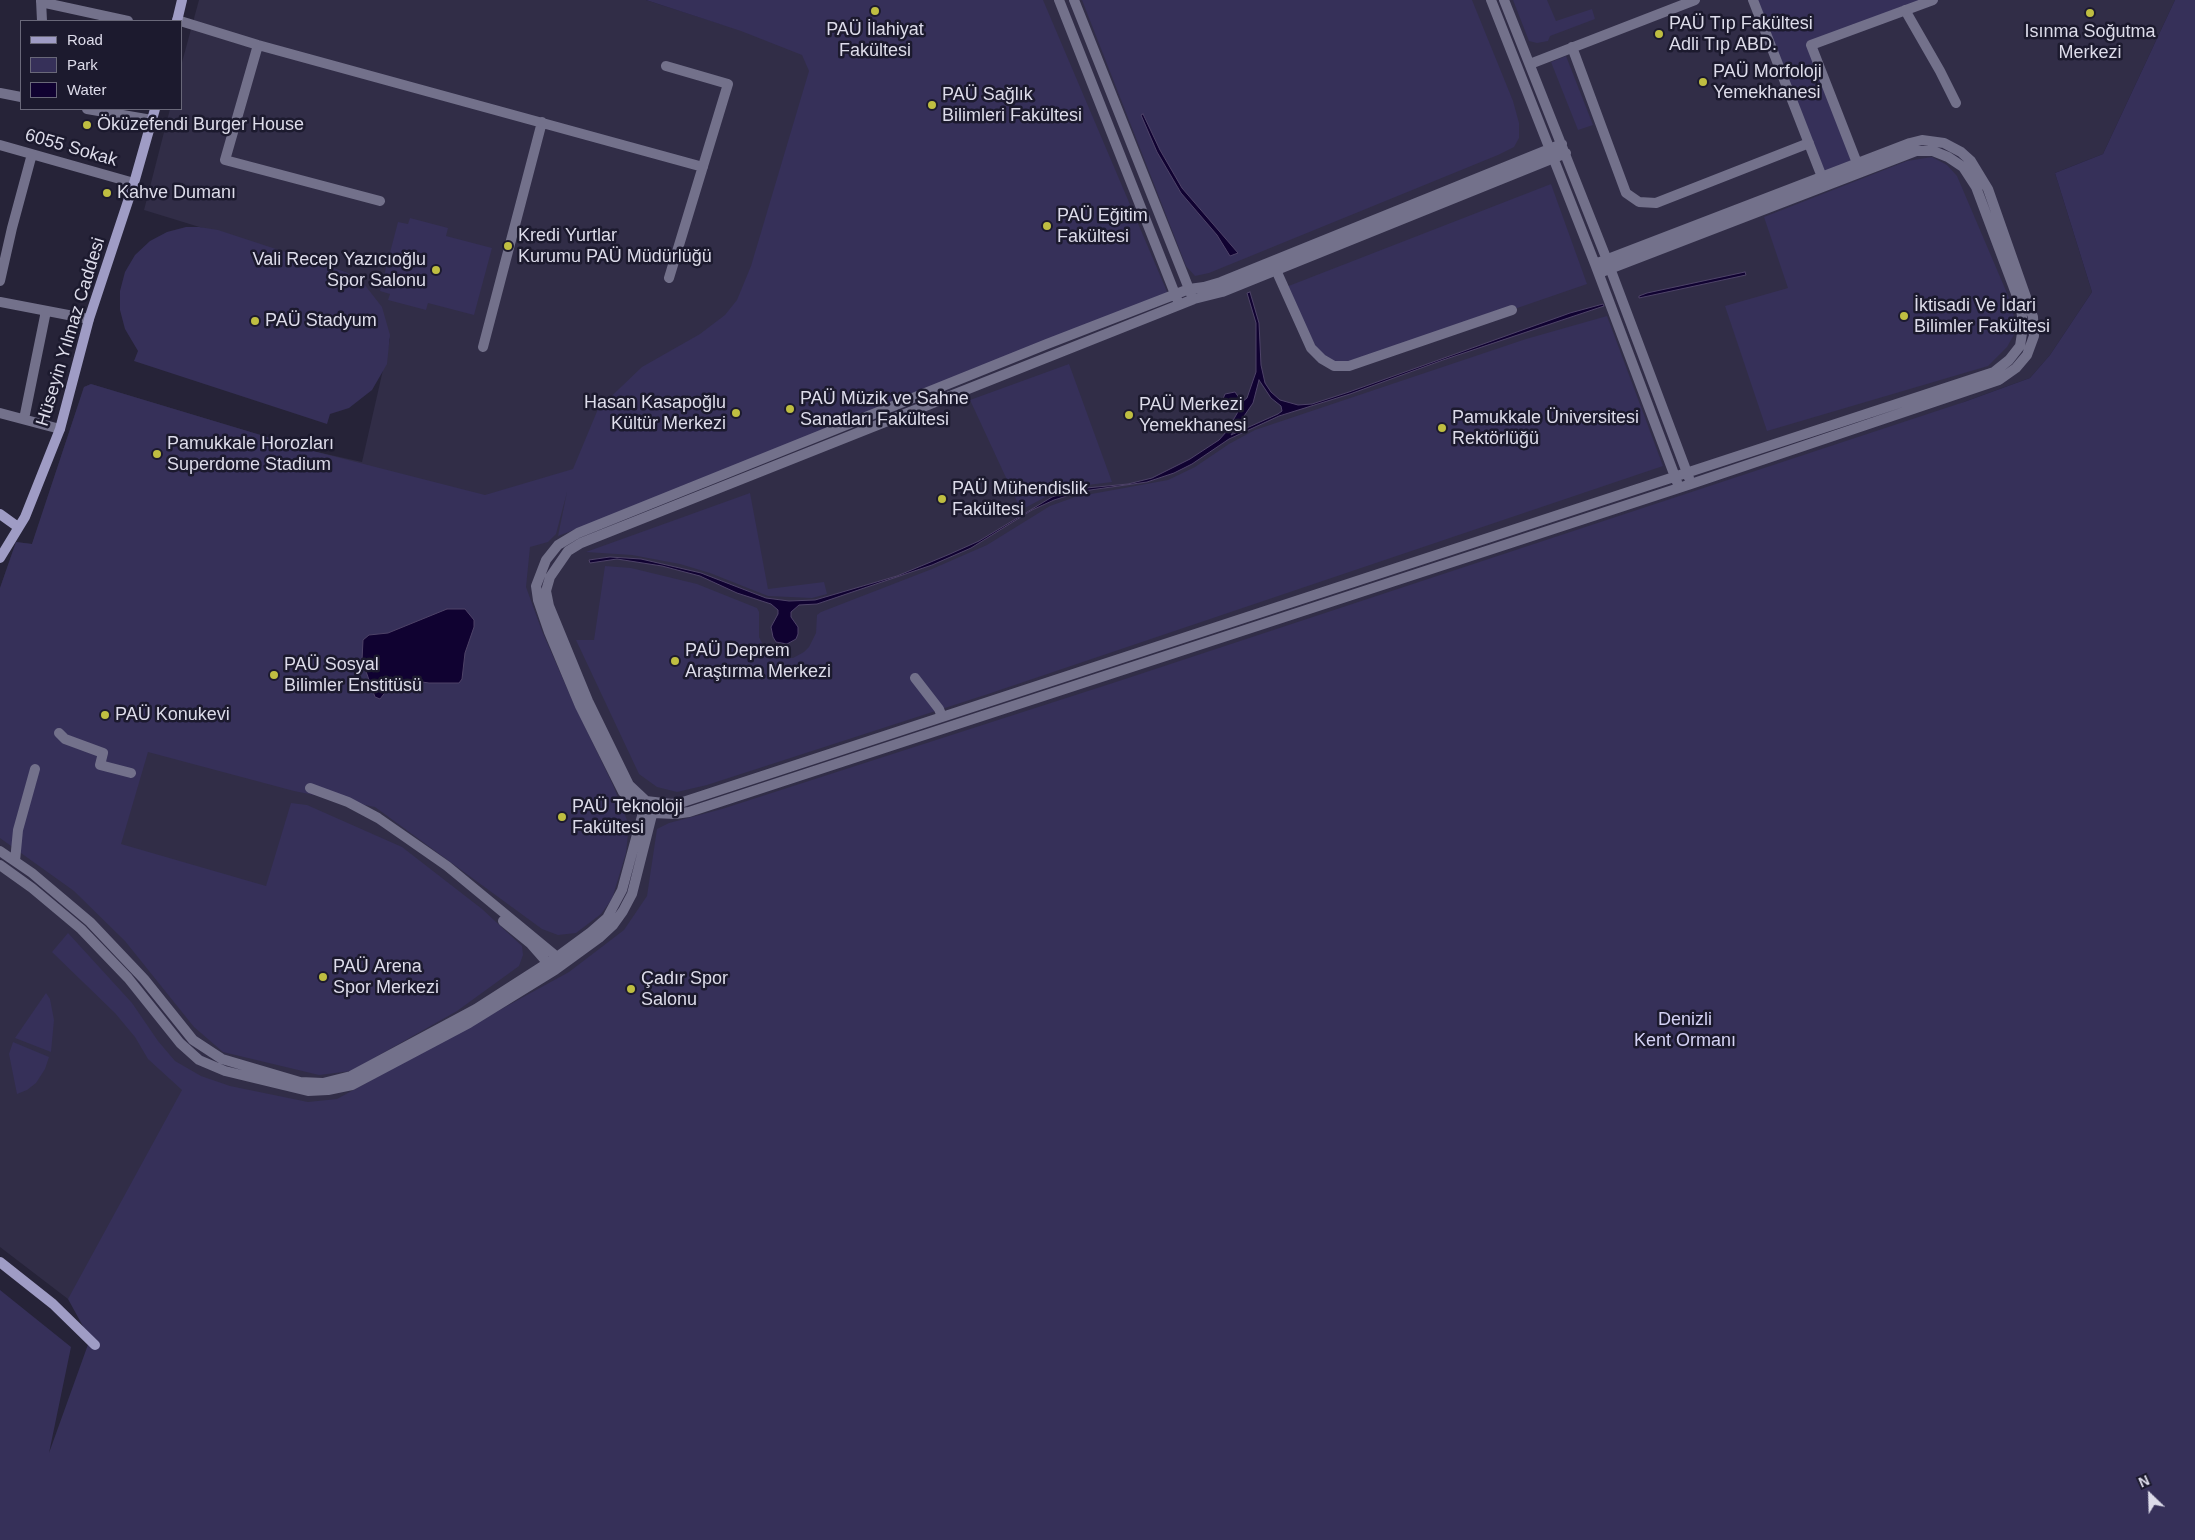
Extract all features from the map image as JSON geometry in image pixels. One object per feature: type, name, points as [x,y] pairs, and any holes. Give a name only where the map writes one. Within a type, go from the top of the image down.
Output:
[{"type":"street","points":[[177,20],[182,0]]},
{"type":"street","points":[[1059,0],[1180,305]]},
{"type":"street","points":[[1074,0],[1194,299]]},
{"type":"street","points":[[1491,0],[1597,269],[1679,488]]},
{"type":"street","points":[[1504,0],[1609,264],[1691,484]]},
{"type":"street","points":[[1530,64],[1695,0]]},
{"type":"street","points":[[1753,0],[1822,177]]},
{"type":"street","points":[[1856,163],[1811,45],[1933,0]]},
{"type":"street","points":[[42,20],[41,1],[124,20]]},
{"type":"street","points":[[1905,10],[1956,103]]},
{"type":"street","points":[[182,22],[703,167]]},
{"type":"street","points":[[258,45],[225,160],[380,201]]},
{"type":"street","points":[[1572,47],[1626,193],[1639,202],[1656,203],[1809,143]]},
{"type":"street","points":[[666,66],[728,84],[668,278]]},
{"type":"street","points":[[0,93],[20,97]]},
{"type":"street","points":[[93,110],[152,120]]},
{"type":"street","name":"Hüseyin Yılmaz Caddesi","points":[[0,558],[25,517],[60,428],[89,319],[134,183],[155,110]]},
{"type":"street","points":[[482,347],[542,122]]},
{"type":"street","points":[[1564,149],[1221,282],[1204,287],[1189,288],[578,533],[558,545],[546,560],[536,586],[538,600],[548,632],[580,706],[623,792],[649,807],[675,814],[689,812],[1679,488],[1999,380],[2016,368],[2027,355],[2034,336],[2033,317],[1988,189],[1971,161],[1962,152],[1944,143],[1922,140],[1910,143],[1856,163],[1597,269]]},
{"type":"street","name":"6055 Sokak","points":[[0,145],[134,183]]},
{"type":"street","points":[[649,807],[683,802],[1994,372],[2020,346],[2023,327],[2020,307],[1976,187],[1963,167],[1948,157],[1934,151],[1916,151],[1609,264]]},
{"type":"street","points":[[649,807],[630,785],[588,701],[549,606],[546,591],[550,576],[568,551],[581,543],[799,457],[892,418],[1194,299],[1222,292],[1552,153]]},
{"type":"street","points":[[0,281],[32,154]]},
{"type":"street","points":[[0,225],[12,228]]},
{"type":"street","points":[[1276,270],[1311,348],[1322,359],[1334,366],[1349,366],[1512,310]]},
{"type":"street","points":[[0,302],[89,319]]},
{"type":"street","points":[[24,419],[46,311]]},
{"type":"street","points":[[0,413],[60,428]]},
{"type":"street","points":[[796,446],[799,457]]},
{"type":"street","points":[[0,514],[18,527]]},
{"type":"street","points":[[915,678],[939,709],[942,717]]},
{"type":"street","points":[[59,733],[65,739],[103,754],[100,764],[131,773]]},
{"type":"street","points":[[15,861],[18,830],[35,769]]},
{"type":"street","points":[[310,788],[348,802],[378,818],[447,866],[556,963],[443,872],[372,822],[323,799],[310,788]]},
{"type":"street","points":[[0,865],[32,888],[81,929],[128,978],[180,1044],[199,1060],[225,1071],[308,1091],[328,1090],[352,1085],[469,1023],[556,963],[606,918],[615,904],[629,869],[649,807]]},
{"type":"street","points":[[0,851],[90,922],[144,979],[193,1040],[222,1059],[300,1082],[323,1083],[351,1076],[476,1009],[556,963]]},
{"type":"street","points":[[0,1262],[53,1304],[95,1345]]},
{"type":"shaded area","points":[[199,0],[646,0],[724,25],[736,0],[2175,0],[2103,154],[2055,173],[2092,292],[2050,355],[2030,378],[1964,402],[106,1337],[68,1299],[0,1247],[0,588],[16,542],[32,544],[84,387],[91,384],[317,452],[362,462],[390,339],[346,272],[144,210],[170,110],[182,110],[182,62]]},
{"type":"green space","points":[[646,0],[1043,0],[1168,294],[796,446],[558,536],[567,492],[556,534],[548,542],[530,547],[526,587],[542,631],[573,702],[613,785],[629,825],[626,853],[612,899],[601,914],[576,933],[558,935],[542,929],[375,807],[294,791],[148,752],[121,844],[266,886],[291,803],[307,805],[402,847],[482,909],[522,946],[523,955],[519,966],[457,1011],[351,1071],[319,1075],[223,1052],[194,1027],[125,941],[74,891],[0,838],[0,588],[16,542],[32,544],[84,387],[91,384],[317,452],[485,495],[573,469],[598,409],[642,367],[700,334],[725,315],[737,300],[751,266],[809,71],[802,55],[741,31]]},
{"type":"green space","points":[[1082,0],[1472,0],[1513,101],[1519,123],[1519,138],[1514,147],[1498,155],[1209,273],[1195,276],[1186,266]]},
{"type":"green space","points":[[1513,0],[1547,0],[1556,21],[1592,9],[1595,19],[1550,36],[1548,41],[1537,43],[1529,41]]},
{"type":"green space","points":[[1753,0],[1933,0],[1812,45],[1857,163],[1822,177]]},
{"type":"green space","name":"Denizli Kent Ormanı","points":[[2175,0],[2195,0],[2195,1540],[0,1540],[0,1290],[71,1347],[49,1453],[90,1339],[68,1299],[182,1090],[148,1059],[135,1037],[115,1013],[52,952],[68,933],[132,1003],[158,1041],[175,1061],[201,1076],[230,1086],[308,1102],[337,1099],[569,972],[624,930],[647,896],[657,829],[669,823],[722,809],[1119,681],[1964,402],[2030,378],[2050,355],[2092,292],[2055,173],[2103,154]]},
{"type":"green space","points":[[1566,56],[1593,125],[1578,130],[1551,62]]},
{"type":"green space","points":[[1932,157],[1947,165],[1957,176],[2012,305],[2016,331],[2007,347],[1988,366],[1767,431],[1725,306],[1788,288],[1764,217],[1907,161]]},
{"type":"green space","points":[[1551,184],[1587,284],[1349,366],[1322,359],[1286,287]]},
{"type":"green space","name":"Vali Recep Yazıcıoğlu Spor Salonu","points":[[410,218],[448,228],[446,236],[492,248],[474,315],[428,303],[426,310],[388,300],[390,294],[380,291],[398,222],[408,224]]},
{"type":"green space","name":"PAÜ Stadyum","points":[[186,227],[218,230],[346,272],[364,284],[382,307],[390,335],[387,364],[372,390],[349,408],[330,414],[327,424],[134,361],[138,351],[125,329],[120,310],[120,291],[125,272],[135,255],[150,241],[167,232]]},
{"type":"green space","points":[[1607,316],[1663,466],[988,694],[707,785],[677,792],[657,787],[639,774],[576,640],[594,640],[605,566],[631,568],[697,584],[757,608],[759,612],[759,637],[764,647],[782,658],[793,658],[809,647],[816,633],[817,615],[821,612],[932,569],[987,545],[1050,506],[1075,497],[1168,480],[1195,467],[1229,444],[1255,430],[1526,339]]},
{"type":"green space","points":[[1069,364],[1112,482],[1079,486],[1053,493],[1021,510],[970,400]]},
{"type":"green space","points":[[750,493],[768,589],[824,582],[827,594],[812,598],[768,596],[710,573],[680,564],[632,555],[586,552]]},
{"type":"green space","points":[[46,993],[50,999],[54,1020],[51,1052],[15,1038]]},
{"type":"green space","points":[[13,1042],[49,1057],[45,1069],[36,1083],[27,1090],[17,1094],[9,1054]]},
{"type":"water","points":[[1143,114],[1160,150],[1182,188],[1238,253],[1230,256],[1217,235],[1181,193],[1157,152],[1141,115]]},
{"type":"water","points":[[1745,272],[1746,275],[1639,298],[1639,296],[1647,293]]},
{"type":"water","points":[[1250,292],[1259,323],[1261,365],[1265,383],[1280,400],[1298,405],[1312,404],[1349,392],[1570,313],[1603,304],[1604,306],[1443,360],[1350,394],[1279,416],[1229,439],[1192,464],[1174,473],[1147,482],[1083,491],[1054,500],[1032,510],[971,548],[932,565],[817,604],[799,605],[791,612],[791,617],[798,627],[798,634],[796,639],[787,644],[776,642],[773,637],[771,627],[778,614],[778,610],[771,604],[737,593],[700,576],[662,566],[617,559],[590,563],[589,560],[610,557],[641,559],[701,573],[766,598],[789,601],[815,600],[897,576],[950,554],[979,541],[1052,497],[1076,489],[1128,484],[1152,478],[1190,459],[1219,440],[1227,431],[1239,410],[1237,408],[1230,409],[1225,405],[1223,399],[1225,394],[1235,392],[1242,402],[1247,398],[1256,372],[1256,323],[1247,293]],"holes":[[[1259,380],[1271,398],[1281,406],[1282,411],[1231,435],[1253,403]]]},
{"type":"water","points":[[447,609],[465,609],[474,620],[474,627],[465,653],[462,679],[459,683],[429,683],[408,680],[390,686],[380,699],[375,697],[362,660],[363,640],[369,635],[388,633]]},
{"type":"place","name":"PAÜ İlahiyat Fakültesi","points":[[875,11]]},
{"type":"place","name":"Isınma Soğutma Merkezi","points":[[2090,13]]},
{"type":"place","name":"PAÜ Tıp Fakültesi Adli Tıp ABD.","points":[[1659,34]]},
{"type":"place","name":"PAÜ Morfoloji Yemekhanesi","points":[[1703,82]]},
{"type":"place","name":"PAÜ Sağlık Bilimleri Fakültesi","points":[[932,105]]},
{"type":"place","name":"Öküzefendi Burger House","points":[[87,125]]},
{"type":"place","name":"Kahve Dumanı","points":[[107,193]]},
{"type":"place","name":"PAÜ Eğitim Fakültesi","points":[[1047,226]]},
{"type":"place","name":"Kredi Yurtlar Kurumu PAÜ Müdürlüğü","points":[[508,246]]},
{"type":"place","name":"Vali Recep Yazıcıoğlu Spor Salonu","points":[[436,270]]},
{"type":"place","name":"İktisadi Ve İdari Bilimler Fakültesi","points":[[1904,316]]},
{"type":"place","name":"PAÜ Stadyum","points":[[255,321]]},
{"type":"place","name":"PAÜ Müzik ve Sahne Sanatları Fakültesi","points":[[790,409]]},
{"type":"place","name":"Hasan Kasapoğlu Kültür Merkezi","points":[[736,413]]},
{"type":"place","name":"PAÜ Merkezi Yemekhanesi","points":[[1129,415]]},
{"type":"place","name":"Pamukkale Üniversitesi Rektörlüğü","points":[[1442,428]]},
{"type":"place","name":"Pamukkale Horozları Superdome Stadium","points":[[157,454]]},
{"type":"place","name":"PAÜ Mühendislik Fakültesi","points":[[942,499]]},
{"type":"place","name":"PAÜ Deprem Araştırma Merkezi","points":[[675,661]]},
{"type":"place","name":"PAÜ Sosyal Bilimler Enstitüsü","points":[[274,675]]},
{"type":"place","name":"PAÜ Konukevi","points":[[105,715]]},
{"type":"place","name":"PAÜ Teknoloji Fakültesi","points":[[562,817]]},
{"type":"place","name":"PAÜ Arena Spor Merkezi","points":[[323,977]]},
{"type":"place","name":"Çadır Spor Salonu","points":[[631,989]]}]
